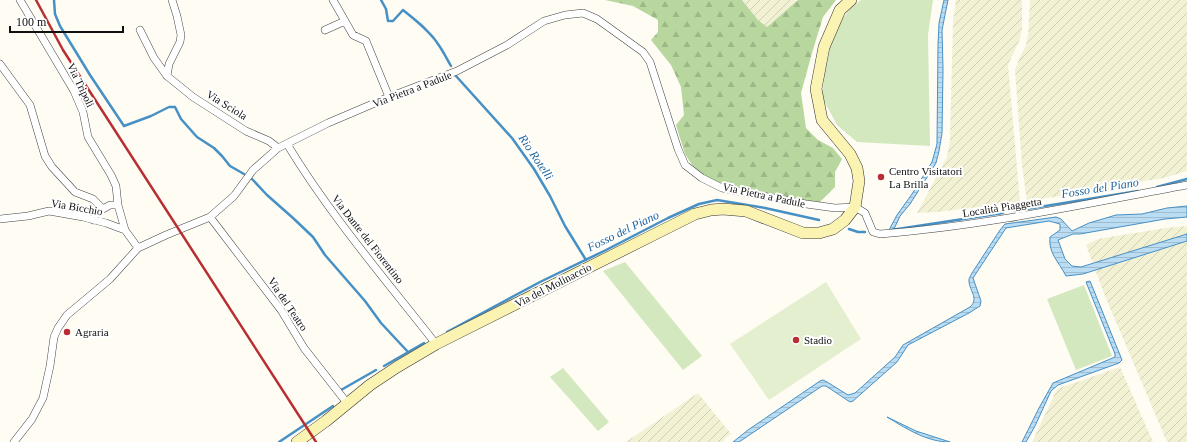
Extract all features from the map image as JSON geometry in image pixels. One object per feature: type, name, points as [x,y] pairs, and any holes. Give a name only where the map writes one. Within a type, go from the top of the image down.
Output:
[{"type":"street","name":"Via Tripoli","points":[[20,0],[74,91],[84,112],[88,137],[111,174],[116,186],[118,205],[125,230],[138,248]]},
{"type":"street","points":[[167,76],[169,64],[180,42],[181,35],[172,0]]},
{"type":"street","points":[[333,0],[354,35],[366,41],[389,97]]},
{"type":"street","points":[[851,0],[840,10],[824,47],[816,89],[822,120],[850,154],[857,168],[859,181],[855,207]]},
{"type":"street","name":"Via Pietra a Padule","points":[[14,442],[32,419],[43,398],[50,366],[54,337],[58,328],[67,315],[110,279],[138,248],[210,217],[234,196],[253,170],[278,148],[328,123],[389,97],[457,71],[507,45],[544,21],[565,15],[583,13],[597,19],[643,52],[650,62],[678,149],[685,165],[702,178],[722,188],[799,203],[835,208],[855,207]]},
{"type":"street","points":[[326,30],[345,21]]},
{"type":"street","name":"Via Sciola","points":[[140,30],[154,58],[167,76],[199,101],[246,130],[269,141],[278,148]]},
{"type":"street","points":[[0,64],[30,105],[45,156],[52,167],[75,192],[93,199],[103,209]]},
{"type":"street","name":"Via Dante del Fiorentino","points":[[288,144],[302,168],[329,207],[436,344]]},
{"type":"street","name":"Località Piaggetta","points":[[855,207],[865,213],[874,232],[880,234],[987,221],[1068,208],[1187,184]]},
{"type":"street","points":[[93,220],[97,213],[103,209],[110,205],[118,205]]},
{"type":"street","name":"Via del Molinaccio","points":[[297,442],[370,386],[397,367],[436,344],[695,214],[711,210],[736,210],[758,215],[803,232],[819,233],[833,229],[845,220],[855,207]]},
{"type":"street","name":"Via Bicchio","points":[[0,219],[28,216],[49,211],[93,220],[125,230]]},
{"type":"street","name":"Via del Teatro","points":[[210,217],[281,310],[304,348],[347,403]]},
{"type":"shaded area","points":[[742,0],[795,0],[796,2],[767,27],[758,20]]},
{"type":"shaded area","points":[[956,0],[1022,0],[1022,28],[1020,39],[1008,65],[1020,202],[917,213],[947,157],[950,141],[953,21]]},
{"type":"shaded area","points":[[1030,0],[1187,0],[1187,171],[1164,178],[1125,186],[1027,201],[1022,165],[1015,70],[1026,45]]},
{"type":"shaded area","points":[[1187,226],[1187,442],[1167,442],[1105,296],[1086,245],[1098,239]]},
{"type":"shaded area","points":[[1120,367],[1153,442],[1032,442],[1057,389]]},
{"type":"shaded area","points":[[698,393],[731,434],[725,438],[723,442],[626,442]]},
{"type":"green space","points":[[605,0],[742,0],[758,20],[767,27],[798,0],[836,0],[823,17],[801,93],[806,128],[818,140],[833,148],[842,159],[835,172],[835,187],[819,203],[816,203],[716,184],[694,168],[685,154],[676,125],[684,115],[681,87],[671,65],[651,40],[658,32],[658,20],[633,6]]},
{"type":"green space","points":[[861,0],[933,0],[928,35],[930,146],[857,142],[837,125],[822,97],[825,71],[834,30],[850,9]]},
{"type":"green space","points":[[625,262],[702,356],[683,370],[603,271]]},
{"type":"green space","points":[[826,282],[861,339],[769,400],[730,344]]},
{"type":"green space","points":[[1084,285],[1112,356],[1076,370],[1047,299]]},
{"type":"green space","points":[[563,368],[609,422],[598,431],[550,377]]},
{"type":"water","points":[[944,0],[948,0],[942,30],[942,133],[939,151],[936,163],[910,204],[900,216],[894,229],[889,230],[897,215],[932,162],[937,144],[939,23]]},
{"type":"water","points":[[1187,206],[1187,217],[1165,219],[1073,234],[1058,240],[1065,259],[1072,266],[1081,267],[1187,234],[1187,241],[1083,274],[1066,276],[1052,253],[1050,237],[1060,230],[1060,224],[1049,221],[1006,228],[973,278],[981,301],[980,306],[908,345],[897,362],[853,401],[850,402],[826,386],[822,386],[739,442],[733,442],[748,430],[820,381],[823,380],[827,382],[848,395],[855,393],[895,357],[903,345],[970,307],[973,304],[974,297],[969,279],[1005,224],[1056,217],[1061,219],[1072,231],[1089,223],[1116,215],[1142,214],[1167,208]]},
{"type":"water","points":[[1090,281],[1122,360],[1119,363],[1058,385],[1051,391],[1026,442],[1022,442],[1053,383],[1115,357],[1086,282]]},
{"type":"water","points":[[887,417],[916,431],[950,442],[933,440],[925,437]]},
{"type":"waterway","points":[[54,0],[55,14],[60,26],[124,126],[151,116],[169,107],[175,107],[181,119],[197,137],[214,148],[230,166],[244,174]]},
{"type":"waterway","name":"Rio Rotelli","points":[[381,0],[386,9],[388,21]]},
{"type":"waterway","name":"Rio Rotelli","points":[[390,21],[393,21],[403,10],[430,34],[440,47],[451,66]]},
{"type":"waterway","name":"Rio Rotelli","points":[[456,76],[512,138],[534,169],[565,226],[586,260]]},
{"type":"waterway","points":[[252,179],[267,195],[313,237],[325,255],[365,301],[381,323],[408,352]]},
{"type":"waterway","name":"Fosso del Piano","points":[[1157,187],[1187,179]]},
{"type":"waterway","name":"Fosso del Piano","points":[[1015,211],[1138,191]]},
{"type":"waterway","name":"Fosso del Piano","points":[[447,332],[540,282],[699,204],[717,200],[765,208],[819,220]]},
{"type":"waterway","name":"Fosso del Piano","points":[[891,230],[1003,213]]},
{"type":"waterway","name":"Fosso del Piano","points":[[849,229],[858,232],[865,232]]},
{"type":"waterway","name":"Fosso del Piano","points":[[384,366],[424,343]]},
{"type":"waterway","name":"Fosso del Piano","points":[[341,390],[376,370]]},
{"type":"waterway","name":"Fosso del Piano","points":[[279,442],[333,406]]},
{"type":"railway","points":[[36,0],[63,50],[316,442]]},
{"type":"place","name":"Centro Visitatori La Brilla","points":[[881,177]]},
{"type":"place","name":"Agraria","points":[[67,332]]},
{"type":"place","name":"Stadio","points":[[796,340]]}]
